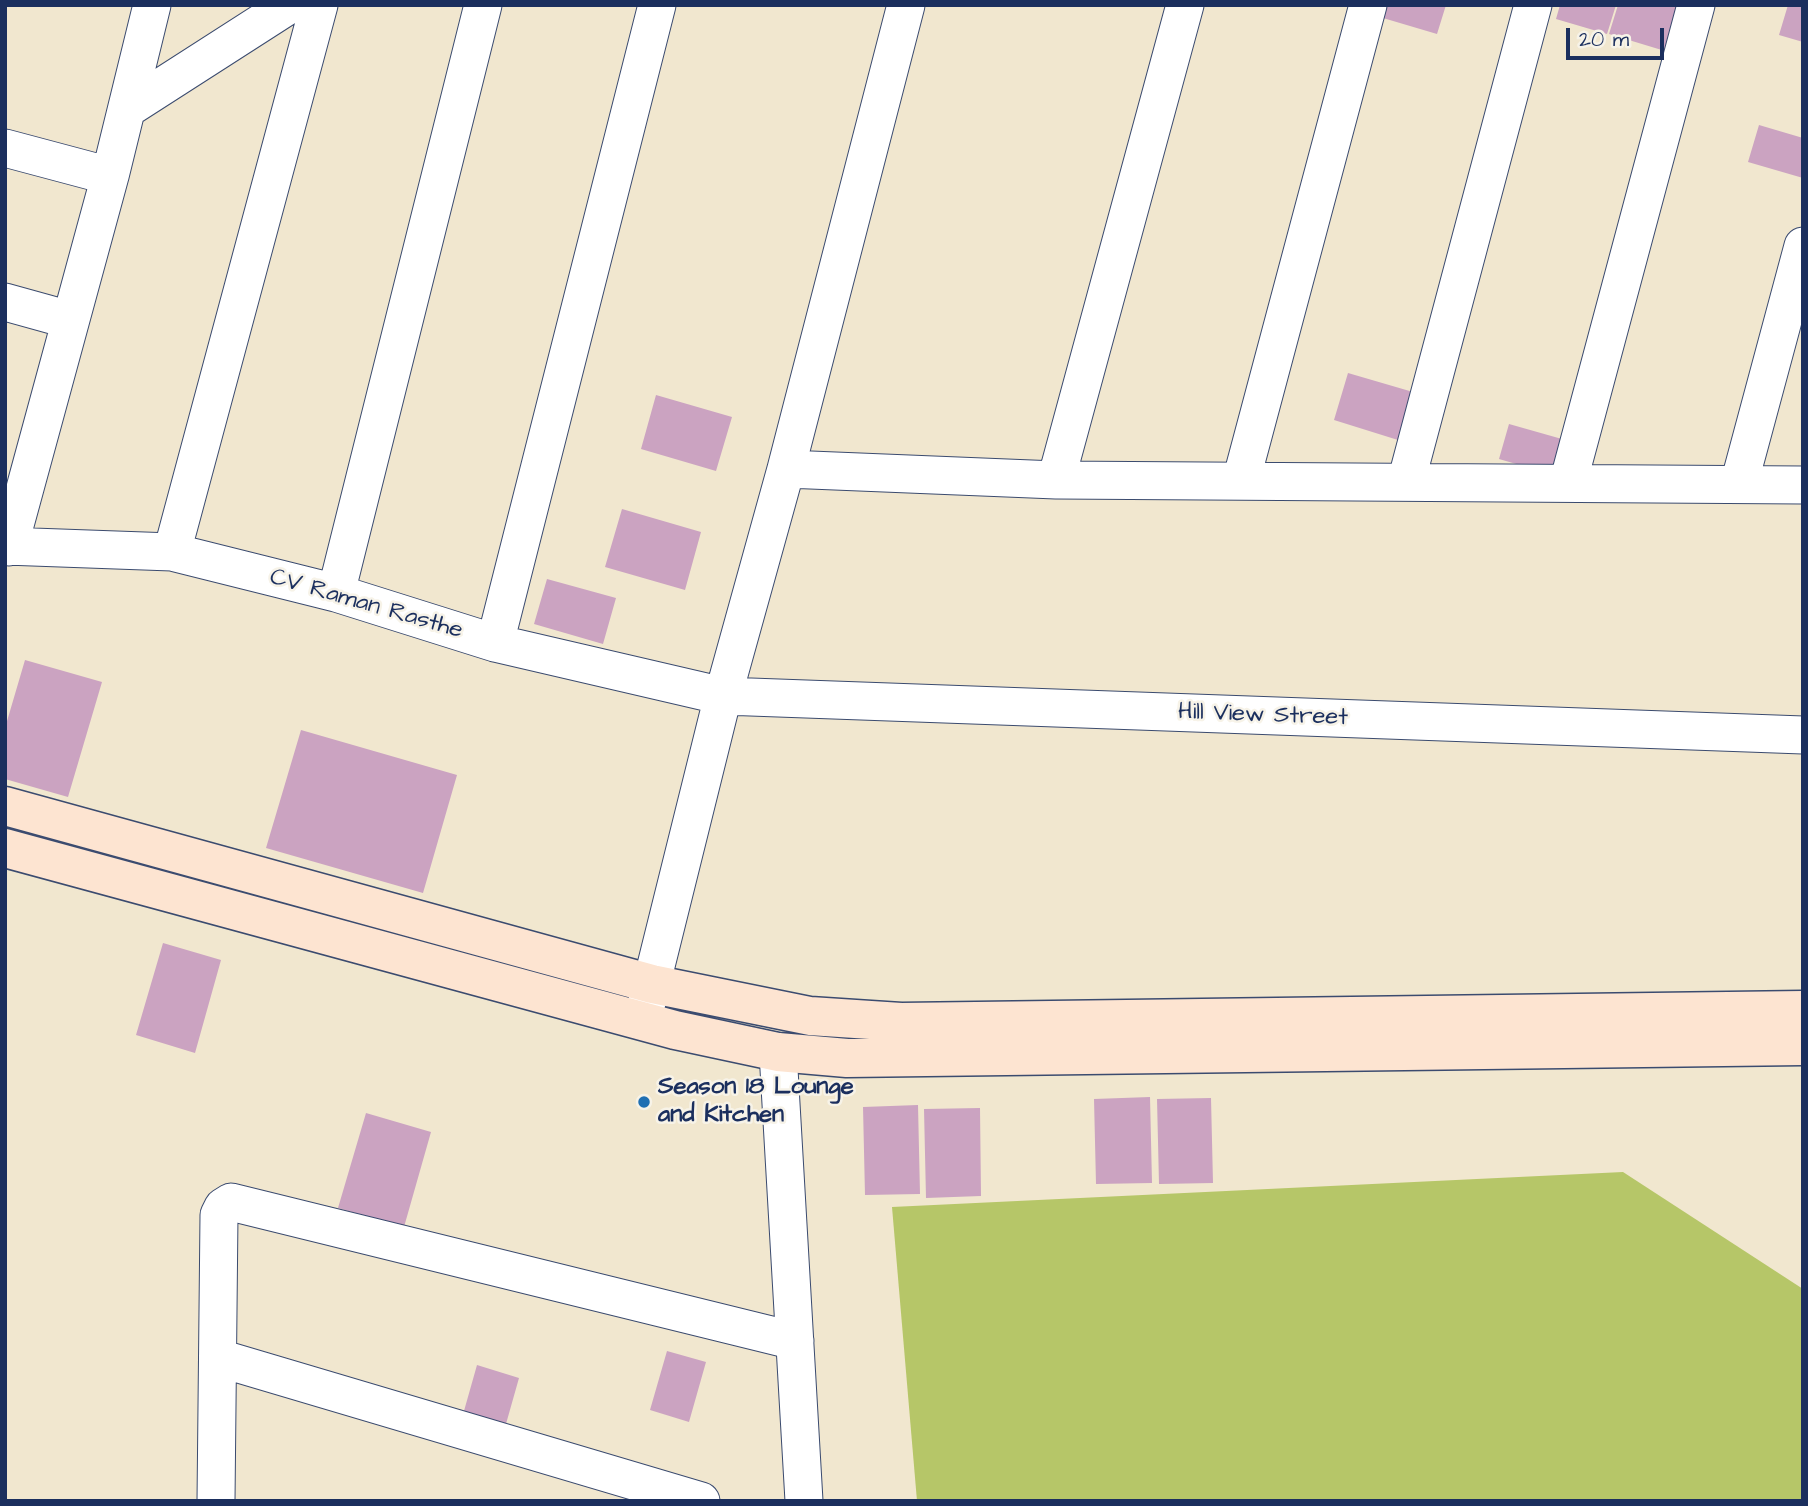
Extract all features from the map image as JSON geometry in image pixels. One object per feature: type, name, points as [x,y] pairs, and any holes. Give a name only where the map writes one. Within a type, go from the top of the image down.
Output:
[{"type":"main road","points":[[5,806],[652,984],[810,1016],[901,1022],[1803,1010]]},
{"type":"main road","points":[[5,848],[642,1021],[778,1052],[846,1058],[1803,1046]]},
{"type":"street","points":[[7,546],[110,177],[152,5]]},
{"type":"street","points":[[127,109],[289,5]]},
{"type":"street","points":[[172,552],[319,5]]},
{"type":"street","points":[[336,593],[483,5]]},
{"type":"street","points":[[495,643],[657,5]]},
{"type":"street","points":[[642,1021],[723,696],[786,469],[906,5]]},
{"type":"street","points":[[1056,480],[1185,5]]},
{"type":"street","points":[[1241,481],[1368,5]]},
{"type":"street","points":[[1406,482],[1533,5]]},
{"type":"street","points":[[1568,483],[1696,5]]},
{"type":"street","points":[[5,148],[110,177]]},
{"type":"street","points":[[1739,484],[1803,246]]},
{"type":"street","points":[[5,302],[70,320]]},
{"type":"street","points":[[786,469],[1056,480],[1803,485]]},
{"type":"street","name":"CV Raman Rasthe","points":[[7,546],[172,552],[336,593],[495,643],[723,696]]},
{"type":"street","name":"Hill View Street","points":[[723,696],[1803,735]]},
{"type":"street","points":[[778,1052],[804,1501]]},
{"type":"street","points":[[216,1501],[219,1215],[223,1207],[231,1202],[795,1341]]},
{"type":"street","points":[[219,1358],[701,1501]]},
{"type":"green space","points":[[1623,1172],[1803,1289],[1803,1501],[917,1501],[892,1207]]},
{"type":"building","points":[[1387,5],[1446,5],[1437,34],[1383,18]]},
{"type":"building","points":[[1560,5],[1616,5],[1607,34],[1556,19]]},
{"type":"building","points":[[1618,5],[1679,5],[1665,51],[1609,34]]},
{"type":"building","points":[[1788,5],[1803,5],[1803,42],[1779,35]]},
{"type":"building","points":[[1759,125],[1803,138],[1803,178],[1748,162]]},
{"type":"building","points":[[1348,373],[1413,392],[1398,440],[1334,420]]},
{"type":"building","points":[[656,395],[732,417],[716,471],[641,449]]},
{"type":"building","points":[[1509,424],[1569,441],[1558,476],[1499,459]]},
{"type":"building","points":[[622,509],[701,532],[685,590],[605,567]]},
{"type":"building","points":[[547,579],[616,598],[603,644],[534,624]]},
{"type":"building","points":[[25,660],[102,682],[68,797],[5,779],[5,728]]},
{"type":"building","points":[[301,730],[457,775],[423,893],[266,848]]},
{"type":"building","points":[[163,943],[221,960],[195,1053],[136,1035]]},
{"type":"building","points":[[1150,1097],[1152,1183],[1096,1184],[1094,1099]]},
{"type":"building","points":[[1211,1098],[1213,1183],[1159,1184],[1157,1099]]},
{"type":"building","points":[[918,1105],[920,1194],[865,1195],[863,1107]]},
{"type":"building","points":[[980,1108],[981,1196],[926,1198],[924,1109]]},
{"type":"building","points":[[366,1113],[431,1132],[404,1227],[338,1208]]},
{"type":"building","points":[[667,1351],[706,1362],[689,1422],[650,1410]]},
{"type":"building","points":[[477,1365],[519,1378],[504,1431],[462,1418]]},
{"type":"place","name":"Season 18 Lounge and Kitchen","points":[[644,1102]]}]
